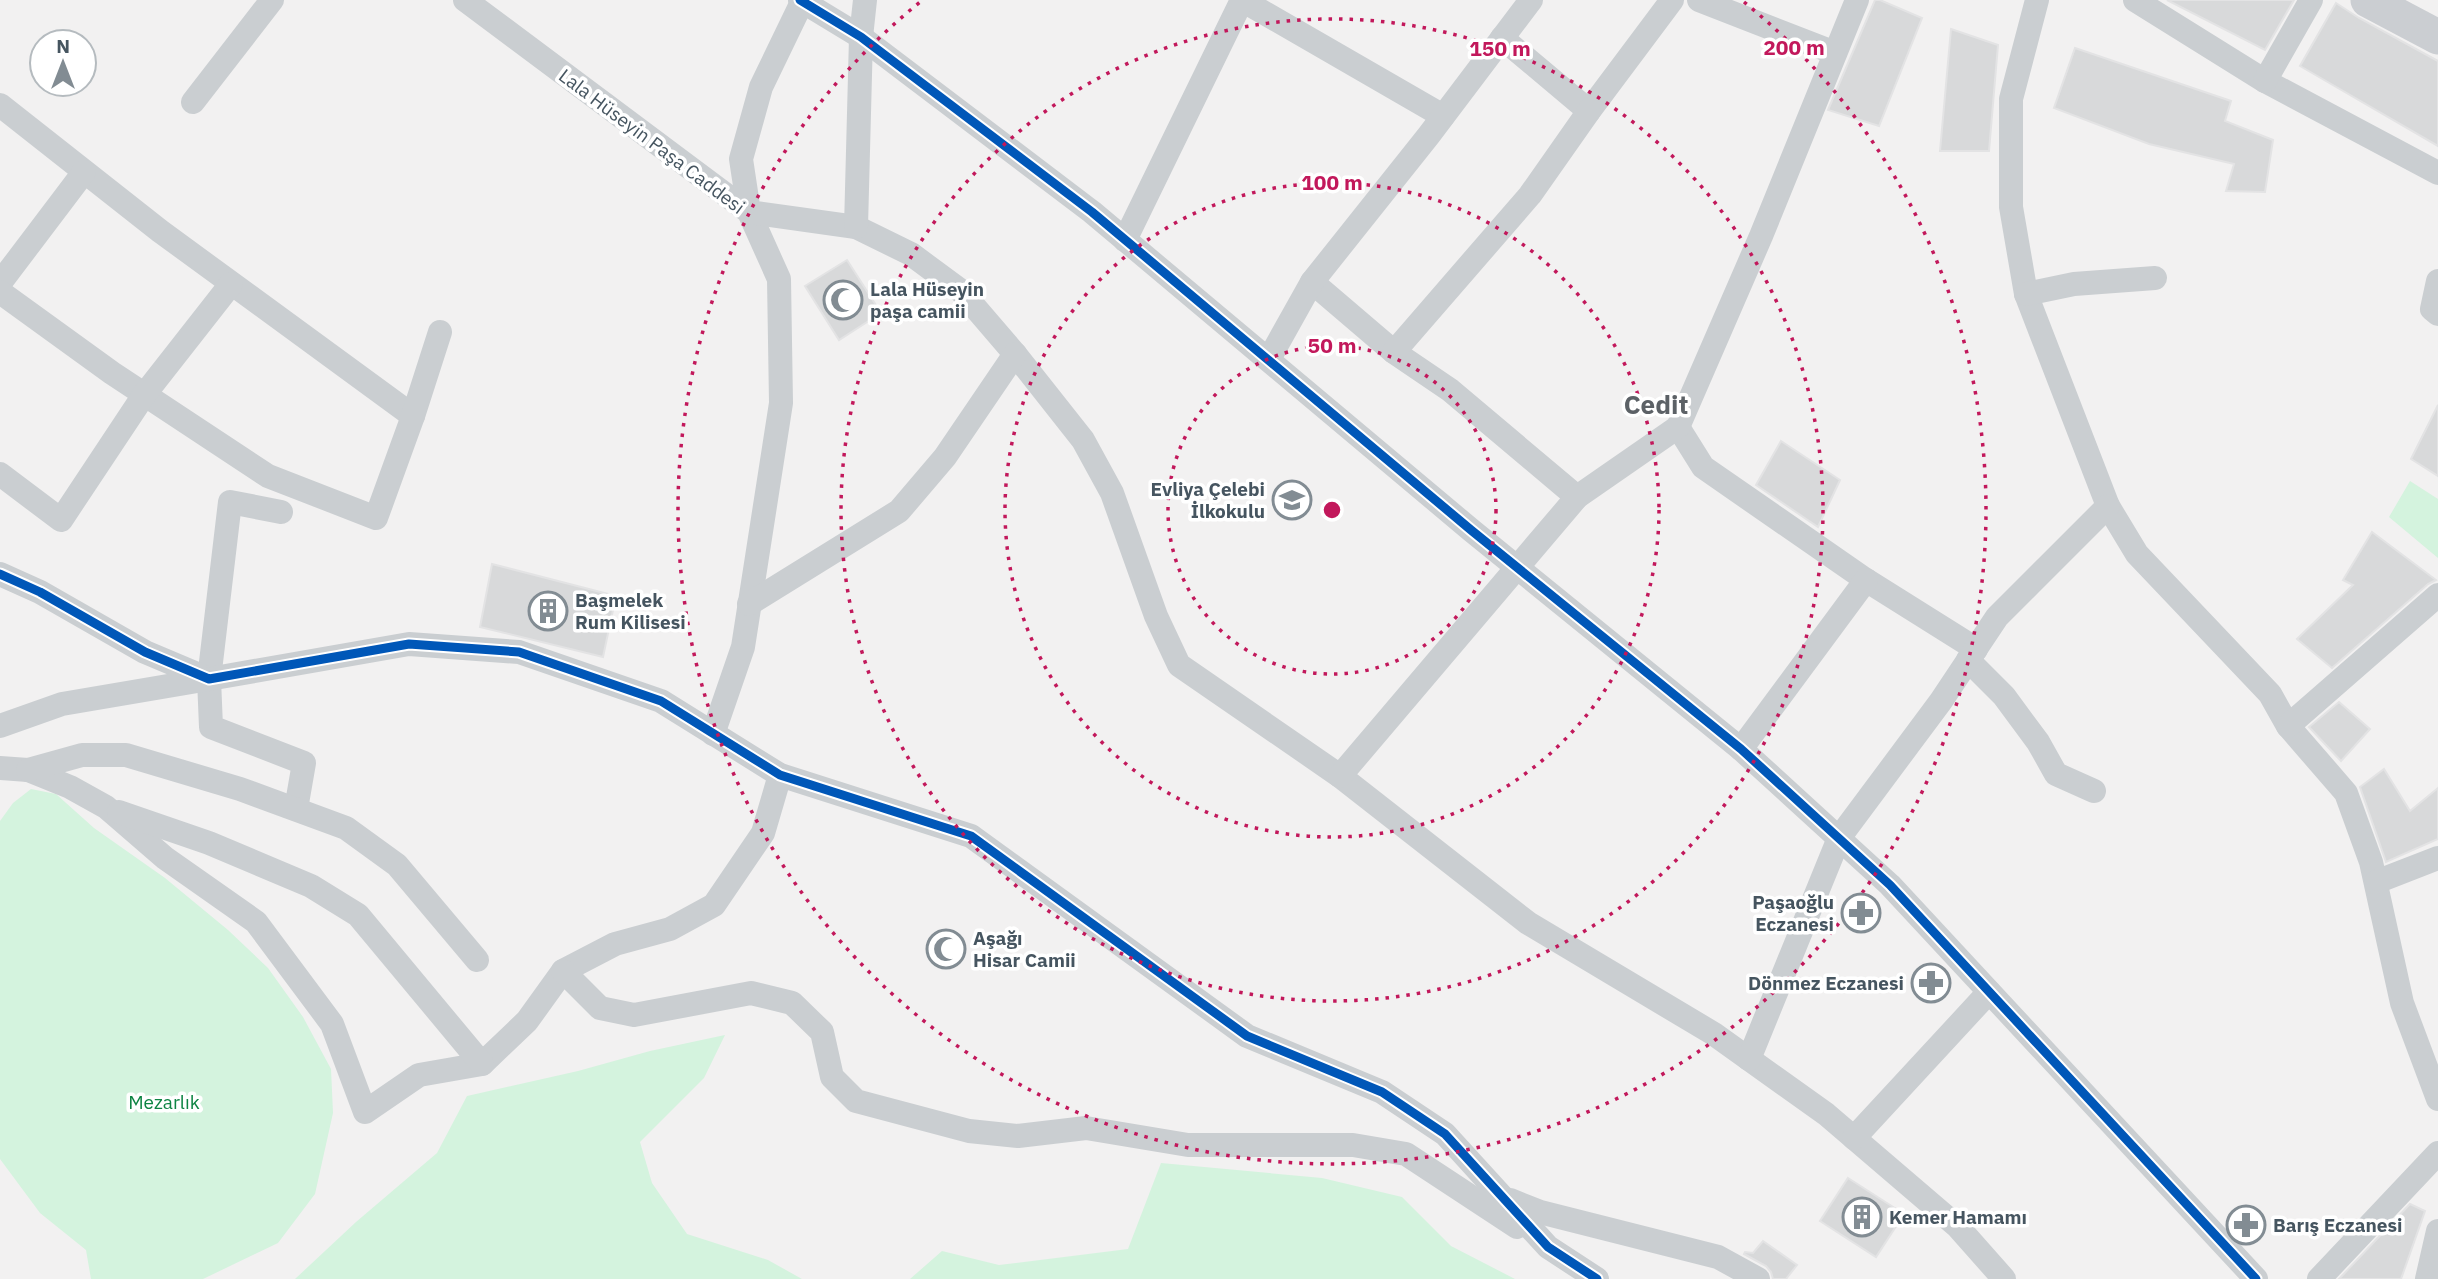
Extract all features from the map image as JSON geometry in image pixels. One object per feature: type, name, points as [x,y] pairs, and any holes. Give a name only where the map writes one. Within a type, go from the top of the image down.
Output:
[{"type":"main road","points":[[2368,0],[2438,37]]},
{"type":"main road","points":[[2403,19],[2438,28]]},
{"type":"street","points":[[193,102],[272,0]]},
{"type":"street","name":"Lala Hüseyin Paşa Caddesi","points":[[465,0],[749,212],[779,279],[781,403],[743,647],[713,734]]},
{"type":"street","points":[[856,227],[861,37],[865,0]]},
{"type":"street","points":[[1125,240],[1242,0],[1443,116]]},
{"type":"street","points":[[1269,359],[1312,282],[1531,0]]},
{"type":"street","points":[[1394,352],[1530,195],[1672,0]]},
{"type":"street","points":[[1699,0],[1835,53]]},
{"type":"street","points":[[1340,776],[1577,497],[1678,427],[1761,236],[1857,0]]},
{"type":"street","points":[[2037,0],[2011,99],[2011,207],[2025,294],[2108,506],[2137,554],[2270,694],[2288,726],[2346,793],[2371,862],[2402,1003],[2438,1099]]},
{"type":"street","points":[[2134,0],[2265,80],[2438,173]]},
{"type":"street","points":[[2265,80],[2311,0]]},
{"type":"street","points":[[2004,1279],[1958,1227],[1826,1114],[1714,1034],[1528,923],[1340,776],[1179,665],[1156,616],[1112,494],[1083,440],[961,291],[911,254],[856,227],[749,212],[741,159],[761,87],[802,1],[861,37],[1125,240],[1518,568],[1741,749],[1890,885],[2256,1279]]},
{"type":"street","points":[[1502,38],[1589,111]]},
{"type":"street","points":[[0,105],[231,284],[413,416]]},
{"type":"street","points":[[0,283],[84,172]]},
{"type":"street","points":[[2025,294],[2074,284],[2155,278]]},
{"type":"street","points":[[2438,281],[2432,309],[2438,313]]},
{"type":"street","points":[[1312,282],[1394,352],[1450,390],[1577,497]]},
{"type":"street","points":[[0,474],[61,520],[144,395],[231,284]]},
{"type":"street","points":[[0,292],[144,395],[268,476],[376,518],[440,332]]},
{"type":"street","points":[[749,604],[900,511],[944,457],[1015,354]]},
{"type":"street","points":[[1678,427],[1703,467],[1972,654],[2038,742],[2056,774],[2094,790]]},
{"type":"street","points":[[281,512],[230,502],[209,679],[211,727],[304,763],[296,809]]},
{"type":"street","points":[[1749,1059],[1839,838],[1941,701],[1997,617],[2108,506]]},
{"type":"street","points":[[0,575],[40,592],[145,652],[209,679]]},
{"type":"street","points":[[1741,749],[1866,580]]},
{"type":"street","points":[[2288,726],[2438,595]]},
{"type":"street","points":[[0,726],[62,705],[409,644],[519,652],[661,701],[780,775],[971,836],[1247,1036],[1382,1092],[1445,1134],[1548,1247]]},
{"type":"street","points":[[28,770],[82,755],[126,755],[240,789],[346,828],[397,865],[477,961]]},
{"type":"street","points":[[0,768],[28,770],[70,787],[106,807],[209,843],[310,886],[358,915],[482,1064]]},
{"type":"street","points":[[106,807],[165,858],[256,922],[332,1024],[365,1112],[419,1075],[482,1064],[527,1021],[563,971],[615,944],[670,929],[714,905],[763,833],[780,775]]},
{"type":"street","points":[[2376,882],[2438,858]]},
{"type":"street","points":[[563,971],[600,1008],[634,1015],[751,993],[792,1003],[822,1032],[832,1077],[856,1101],[969,1131],[1018,1136],[1086,1128],[1188,1145],[1353,1145],[1406,1154],[1597,1279]]},
{"type":"street","points":[[1854,1138],[1989,992]]},
{"type":"street","points":[[2319,1279],[2438,1153]]},
{"type":"street","points":[[1502,1196],[1540,1212],[1718,1257],[1758,1279]]},
{"type":"street","points":[[2427,1279],[2438,1231]]},
{"type":"green space","points":[[2410,481],[2438,499],[2438,558],[2389,517]]},
{"type":"green space","name":"Mezarlık","points":[[31,789],[56,794],[94,828],[165,878],[228,930],[268,968],[303,1017],[331,1069],[333,1113],[315,1194],[278,1243],[203,1279],[91,1279],[86,1250],[40,1213],[0,1159],[0,821],[13,803]]},
{"type":"green space","points":[[725,1035],[704,1078],[640,1142],[652,1183],[687,1234],[768,1260],[802,1279],[295,1279],[356,1222],[437,1153],[467,1096]]},
{"type":"green space","points":[[1161,1163],[1322,1178],[1402,1197],[1451,1246],[1515,1279],[910,1279],[942,1251],[999,1265],[1128,1249]]},
{"type":"building","points":[[1875,0],[1922,18],[1879,126],[1828,110]]},
{"type":"building","points":[[2167,0],[2294,0],[2265,50]]},
{"type":"building","points":[[2336,3],[2438,61],[2438,146],[2300,66]]},
{"type":"building","points":[[1951,29],[1998,45],[1989,151],[1940,151]]},
{"type":"building","points":[[2075,48],[2231,101],[2225,121],[2273,140],[2265,192],[2226,191],[2234,164],[2149,144],[2054,108]]},
{"type":"building","name":"Lala Hüseyin paşa camii","points":[[847,260],[881,313],[839,340],[805,286]]},
{"type":"building","points":[[2438,405],[2438,476],[2411,459]]},
{"type":"building","points":[[1781,441],[1840,480],[1818,527],[1756,485]]},
{"type":"building","points":[[2372,532],[2436,580],[2428,584],[2332,668],[2297,639],[2353,585],[2343,580]]},
{"type":"building","name":"Başmelek Rum Kilisesi","points":[[492,564],[616,596],[603,657],[480,627]]},
{"type":"building","points":[[2339,702],[2370,729],[2341,761],[2309,727]]},
{"type":"building","points":[[2384,769],[2410,811],[2438,788],[2438,839],[2386,862],[2360,787]]},
{"type":"building","name":"Aşağı Hisar Camii","points":[[941,934],[951,935],[959,943],[952,955],[941,956],[934,944]]},
{"type":"building","name":"Kemer Hamamı","points":[[1848,1178],[1904,1214],[1876,1257],[1820,1221]]},
{"type":"building","points":[[2410,1204],[2425,1211],[2401,1279],[2339,1279]]},
{"type":"building","points":[[1763,1241],[1797,1265],[1786,1279],[1773,1279],[1766,1266],[1744,1254],[1753,1253]]},
{"type":"cycle path","points":[[800,0],[861,37],[1092,212],[1471,530],[1741,749],[1890,885],[2256,1279]]},
{"type":"cycle path","points":[[0,574],[40,592],[145,652],[209,679],[409,644],[519,652],[661,701],[780,775],[971,836],[1247,1036],[1382,1092],[1445,1134],[1548,1247],[1597,1279]]},
{"type":"place","name":"Lala Hüseyin paşa camii","points":[[843,300]]},
{"type":"place","name":"Evliya Çelebi İlkokulu","points":[[1292,500]]},
{"type":"place","name":"Başmelek Rum Kilisesi","points":[[548,611]]},
{"type":"place","name":"Paşaoğlu Eczanesi","points":[[1861,913]]},
{"type":"place","name":"Aşağı Hisar Camii","points":[[946,949]]},
{"type":"place","name":"Dönmez Eczanesi","points":[[1931,983]]},
{"type":"place","name":"Kemer Hamamı","points":[[1862,1217]]},
{"type":"place","name":"Barış Eczanesi","points":[[2246,1225]]},
{"type":"district","name":"Cedit","points":[[1656,405]]}]
